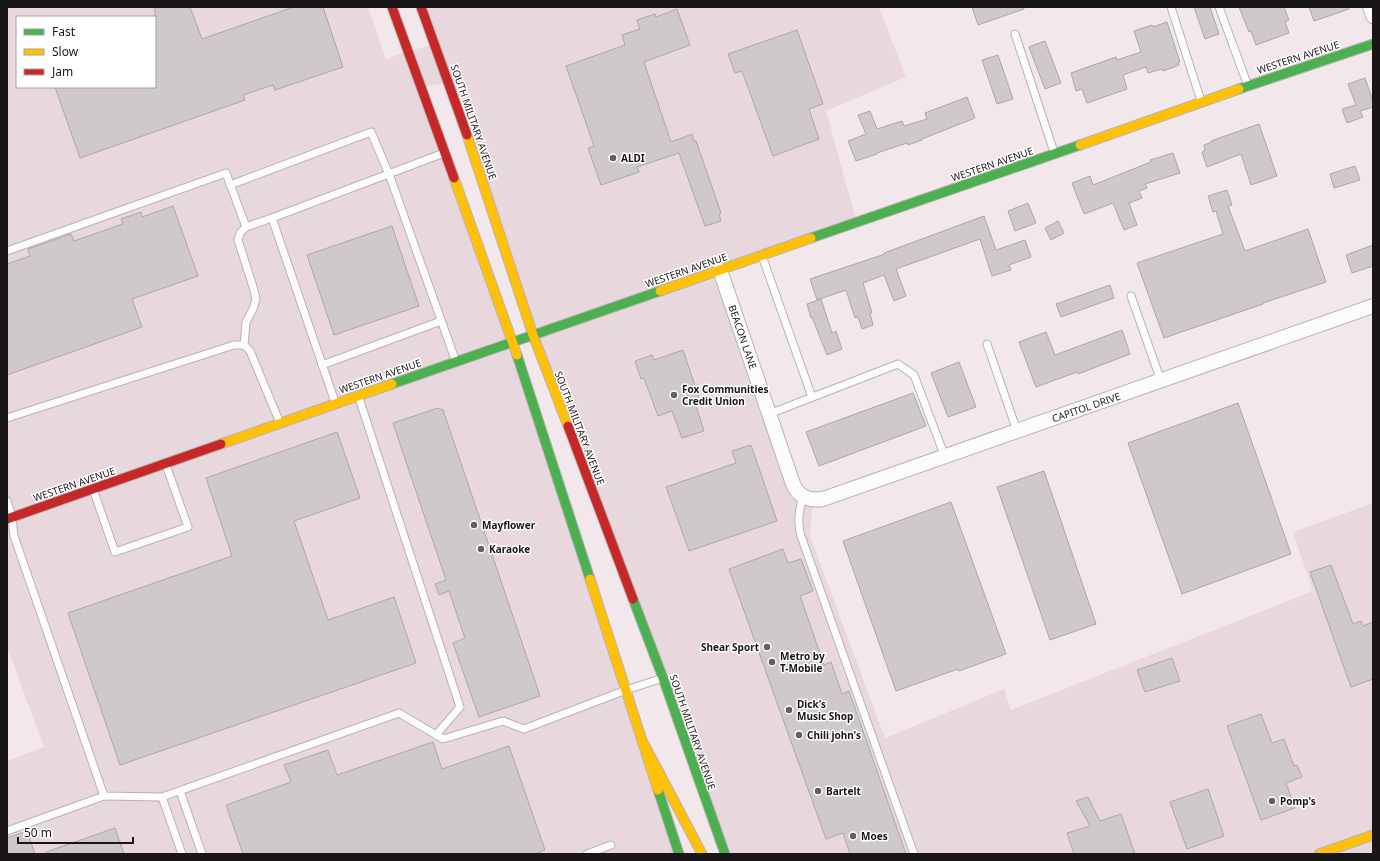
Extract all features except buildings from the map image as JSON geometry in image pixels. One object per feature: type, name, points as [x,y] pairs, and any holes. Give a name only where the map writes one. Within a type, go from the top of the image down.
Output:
[{"type":"main road","points":[[392,7],[513,342],[679,854]]},
{"type":"main road","name":"SOUTH MILITARY AVENUE","points":[[421,7],[473,150],[533,335],[663,678],[725,854]]},
{"type":"main road","name":"WESTERN AVENUE","points":[[10,518],[1248,86],[1373,44]]},
{"type":"main road","points":[[643,742],[702,854]]},
{"type":"main road","points":[[1319,854],[1373,835]]},
{"type":"street","points":[[1370,7],[1373,16]]},
{"type":"street","name":"BEACON LANE","points":[[720,270],[793,484],[801,495]]},
{"type":"street","name":"CAPITOL DRIVE","points":[[801,495],[813,500],[823,499],[1373,306]]},
{"type":"lane","points":[[1171,7],[1201,103]]},
{"type":"lane","points":[[1219,7],[1248,86]]},
{"type":"lane","points":[[1015,34],[1055,154]]},
{"type":"lane","points":[[230,184],[371,132],[389,174],[456,362]]},
{"type":"lane","points":[[244,345],[246,322],[253,309],[256,299],[238,240],[240,232],[246,227],[444,153]]},
{"type":"lane","points":[[7,251],[226,173],[246,227]]},
{"type":"lane","points":[[272,218],[335,404]]},
{"type":"lane","points":[[762,256],[812,398]]},
{"type":"lane","points":[[1131,296],[1161,381]]},
{"type":"lane","points":[[322,365],[441,321]]},
{"type":"lane","points":[[7,418],[234,344],[244,345],[250,351],[280,423]]},
{"type":"lane","points":[[987,344],[1017,431]]},
{"type":"lane","points":[[769,414],[898,364],[914,375],[945,457]]},
{"type":"lane","points":[[358,396],[460,707],[436,735]]},
{"type":"lane","points":[[93,489],[116,552],[188,527],[166,463]]},
{"type":"lane","points":[[801,495],[798,525],[801,536],[914,854]]},
{"type":"lane","points":[[7,502],[14,536],[104,796]]},
{"type":"lane","points":[[7,831],[104,796],[162,797],[399,713],[443,739],[502,721],[524,729],[626,690],[663,678]]},
{"type":"lane","points":[[180,791],[202,854]]},
{"type":"lane","points":[[162,797],[182,854]]},
{"type":"lane","points":[[587,854],[610,846]]},
{"type":"shaded area","points":[[7,7],[368,7],[386,59],[408,51],[434,45],[421,7],[879,7],[906,77],[826,111],[857,223],[721,270],[793,484],[813,500],[810,536],[885,738],[1004,689],[1011,710],[1313,591],[1293,532],[1373,503],[1373,854],[725,854],[448,83],[422,87],[679,854],[7,854],[7,761],[44,747],[7,647]]},
{"type":"traffic: fast","points":[[1239,89],[1373,44]]},
{"type":"traffic: fast","points":[[811,238],[1080,145]]},
{"type":"traffic: fast","points":[[392,384],[660,291]]},
{"type":"traffic: fast","points":[[517,355],[590,579]]},
{"type":"traffic: fast","points":[[633,599],[663,678],[725,854]]},
{"type":"traffic: fast","points":[[658,790],[679,854]]},
{"type":"traffic: slow","points":[[1080,145],[1239,89]]},
{"type":"traffic: slow","points":[[467,135],[533,335],[568,426]]},
{"type":"traffic: slow","points":[[454,178],[517,355]]},
{"type":"traffic: slow","points":[[660,291],[811,238]]},
{"type":"traffic: slow","points":[[221,444],[392,384]]},
{"type":"traffic: slow","points":[[590,579],[658,790]]},
{"type":"traffic: slow","points":[[643,742],[702,854]]},
{"type":"traffic: slow","points":[[1319,854],[1373,835]]},
{"type":"traffic: jam","points":[[392,7],[454,178]]},
{"type":"traffic: jam","points":[[421,7],[467,135]]},
{"type":"traffic: jam","points":[[568,426],[633,599]]},
{"type":"traffic: jam","points":[[7,519],[221,444]]},
{"type":"place","name":"ALDI","points":[[613,158]]},
{"type":"place","name":"Fox Communities Credit Union","points":[[674,395]]},
{"type":"place","name":"Mayflower","points":[[474,525]]},
{"type":"place","name":"Karaoke","points":[[481,549]]},
{"type":"place","name":"Shear Sport","points":[[767,647]]},
{"type":"place","name":"Metro by T-Mobile","points":[[772,662]]},
{"type":"place","name":"Dick's Music Shop","points":[[789,710]]},
{"type":"place","name":"Chili john's","points":[[799,735]]},
{"type":"place","name":"Bartelt","points":[[818,791]]},
{"type":"place","name":"Pomp's","points":[[1272,801]]},
{"type":"place","name":"Moes","points":[[853,836]]}]
